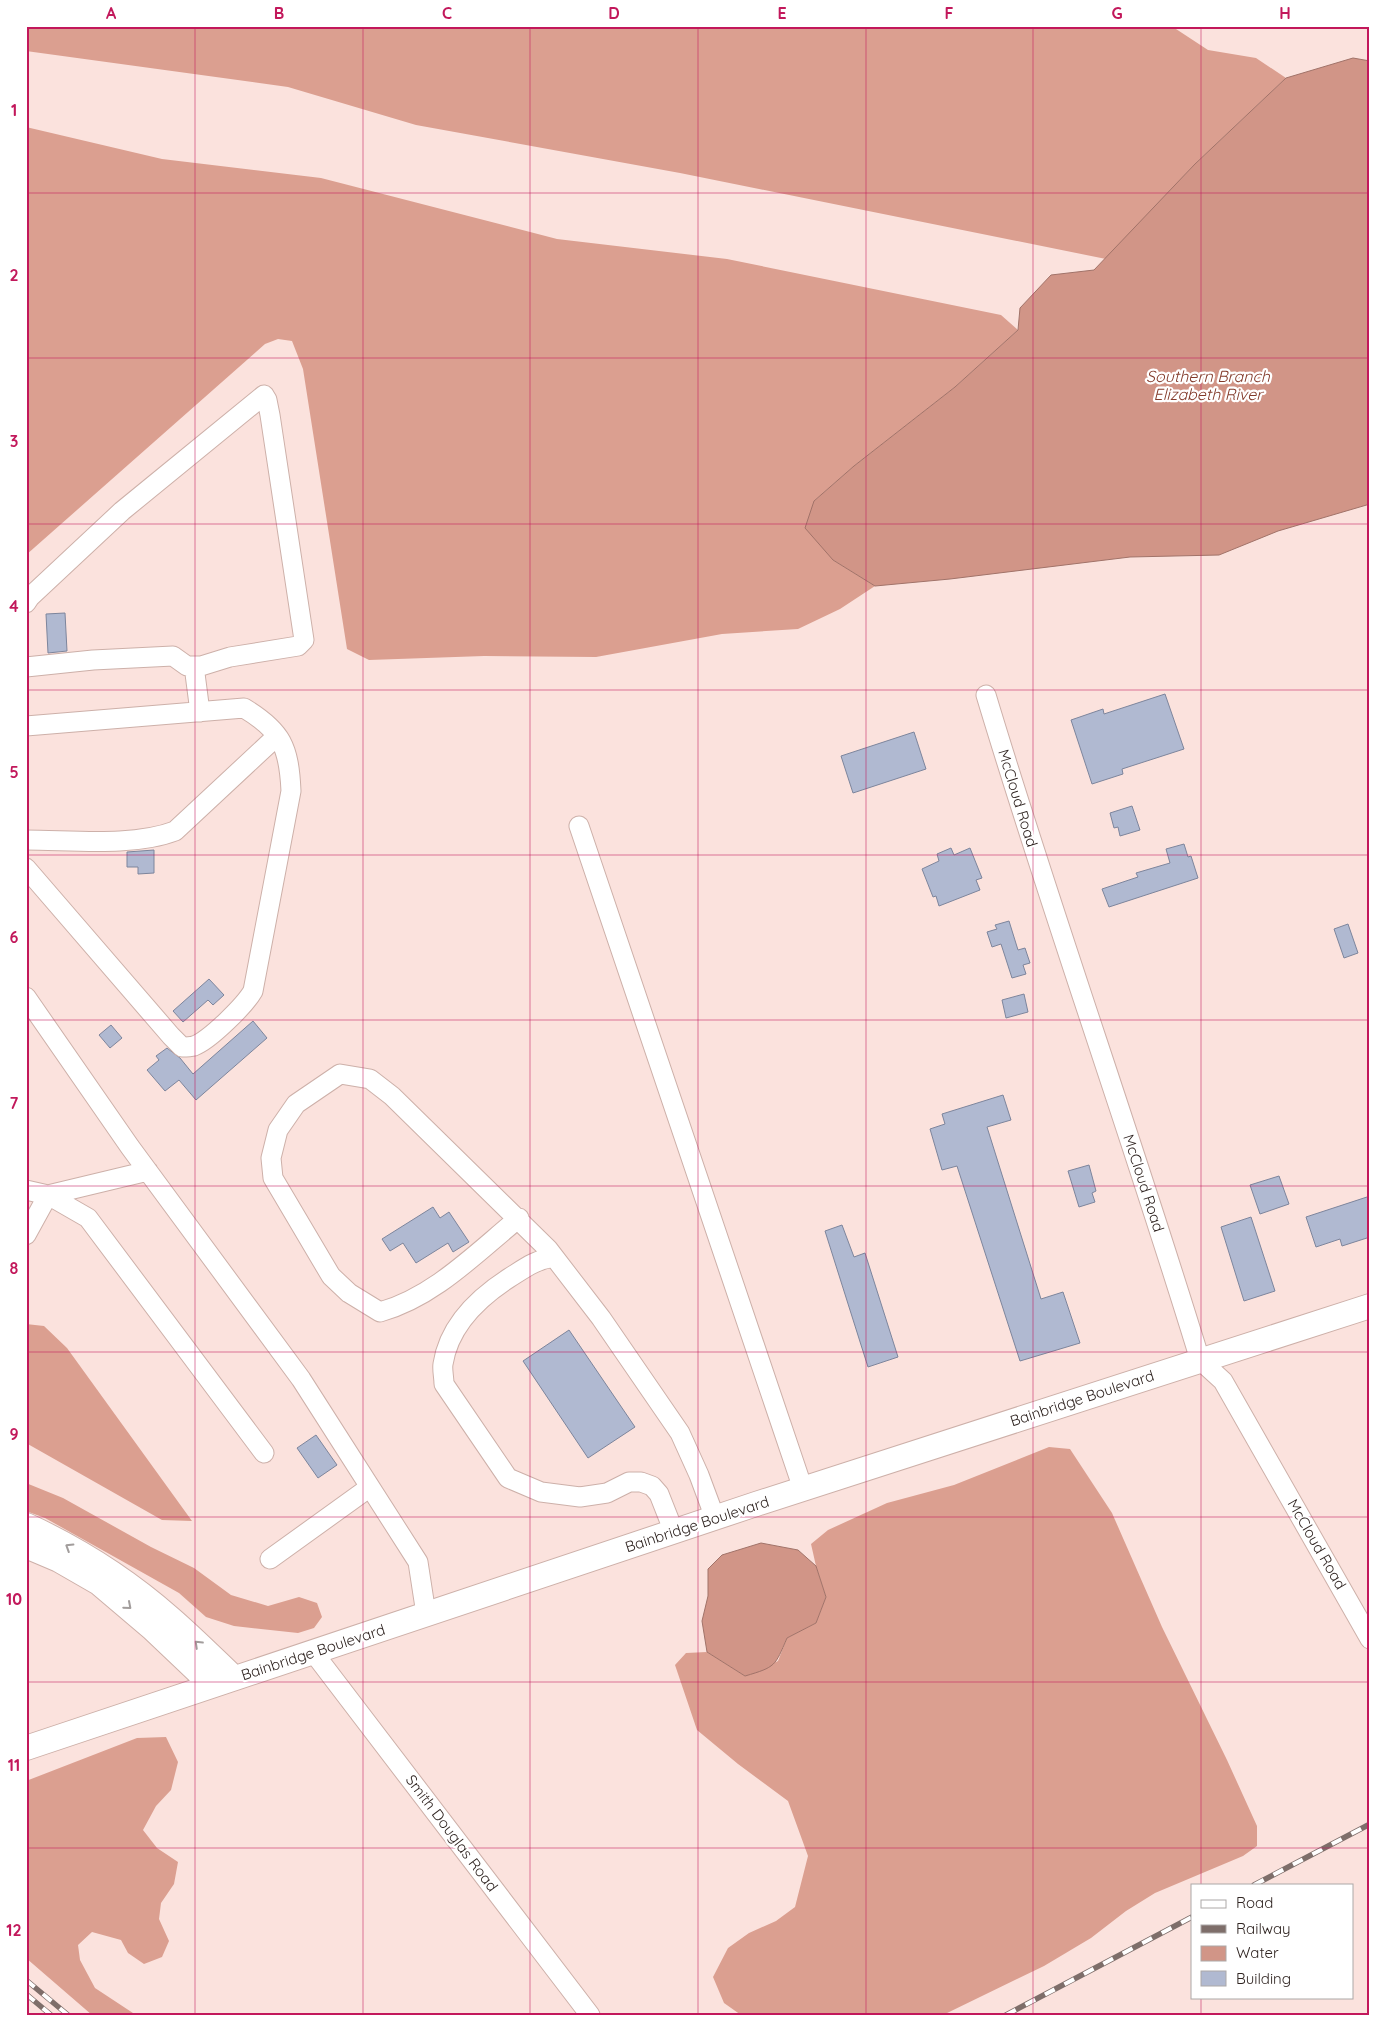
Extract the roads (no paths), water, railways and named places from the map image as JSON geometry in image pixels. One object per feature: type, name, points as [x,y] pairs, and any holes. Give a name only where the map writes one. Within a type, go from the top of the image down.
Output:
[{"type":"main road","name":"Bainbridge Boulevard","points":[[26,1748],[803,1489],[1370,1306]]},
{"type":"main road","points":[[26,1525],[60,1541],[129,1585],[170,1618],[223,1681]]},
{"type":"main road","points":[[26,1546],[59,1560],[99,1583],[152,1628],[223,1681]]},
{"type":"street","points":[[26,603],[30,597],[122,511],[264,395],[270,415],[304,640],[298,646],[230,658],[201,666],[187,666],[173,656],[93,660],[26,667]]},
{"type":"street","points":[[194,666],[200,712]]},
{"type":"street","name":"McCloud Road","points":[[986,695],[1030,838],[1115,1093],[1200,1360],[1223,1381],[1228,1389],[1370,1639]]},
{"type":"street","points":[[26,726],[244,708],[256,716],[277,736],[283,745],[290,762],[291,791],[253,991],[248,1000],[206,1039],[193,1047],[182,1047],[171,1036],[26,868]]},
{"type":"street","points":[[26,840],[140,841],[159,837],[174,831],[277,736]]},
{"type":"street","points":[[579,826],[803,1489]]},
{"type":"street","points":[[26,997],[148,1171],[301,1379],[418,1562],[426,1614]]},
{"type":"street","points":[[519,1218],[441,1282],[397,1307],[380,1312],[349,1293],[331,1276],[273,1178],[271,1158],[278,1130],[296,1104],[340,1074],[370,1079],[392,1096],[519,1218],[554,1256],[601,1318],[680,1433],[699,1475],[715,1518]]},
{"type":"street","points":[[26,1235],[48,1195],[148,1171]]},
{"type":"street","points":[[26,1190],[48,1195],[88,1218],[264,1454]]},
{"type":"street","points":[[554,1256],[538,1260],[490,1290],[469,1309],[450,1340],[443,1365],[444,1384],[508,1478],[541,1492],[580,1497],[607,1493],[629,1482],[641,1482],[652,1486],[659,1494],[674,1532]]},
{"type":"street","points":[[270,1559],[370,1487]]},
{"type":"street","name":"Smith Douglas Road","points":[[314,1652],[590,2015]]},
{"type":"water","name":"Southern Branch Elizabeth River","points":[[1353,58],[1370,61],[1370,504],[1278,531],[1219,555],[1130,557],[950,579],[875,586],[833,560],[805,528],[814,501],[854,466],[955,387],[1018,330],[1020,308],[1051,275],[1094,270],[1195,164],[1286,78]]},
{"type":"water","points":[[761,1543],[798,1550],[816,1566],[826,1597],[816,1623],[787,1638],[777,1660],[769,1667],[745,1676],[707,1652],[702,1621],[708,1596],[708,1569],[722,1555]]},
{"type":"railway","points":[[1256,1884],[1370,1824]]},
{"type":"railway","points":[[1006,2015],[1191,1918]]},
{"type":"railway","points":[[26,1980],[68,2015]]},
{"type":"railway","points":[[26,1994],[51,2015]]}]
